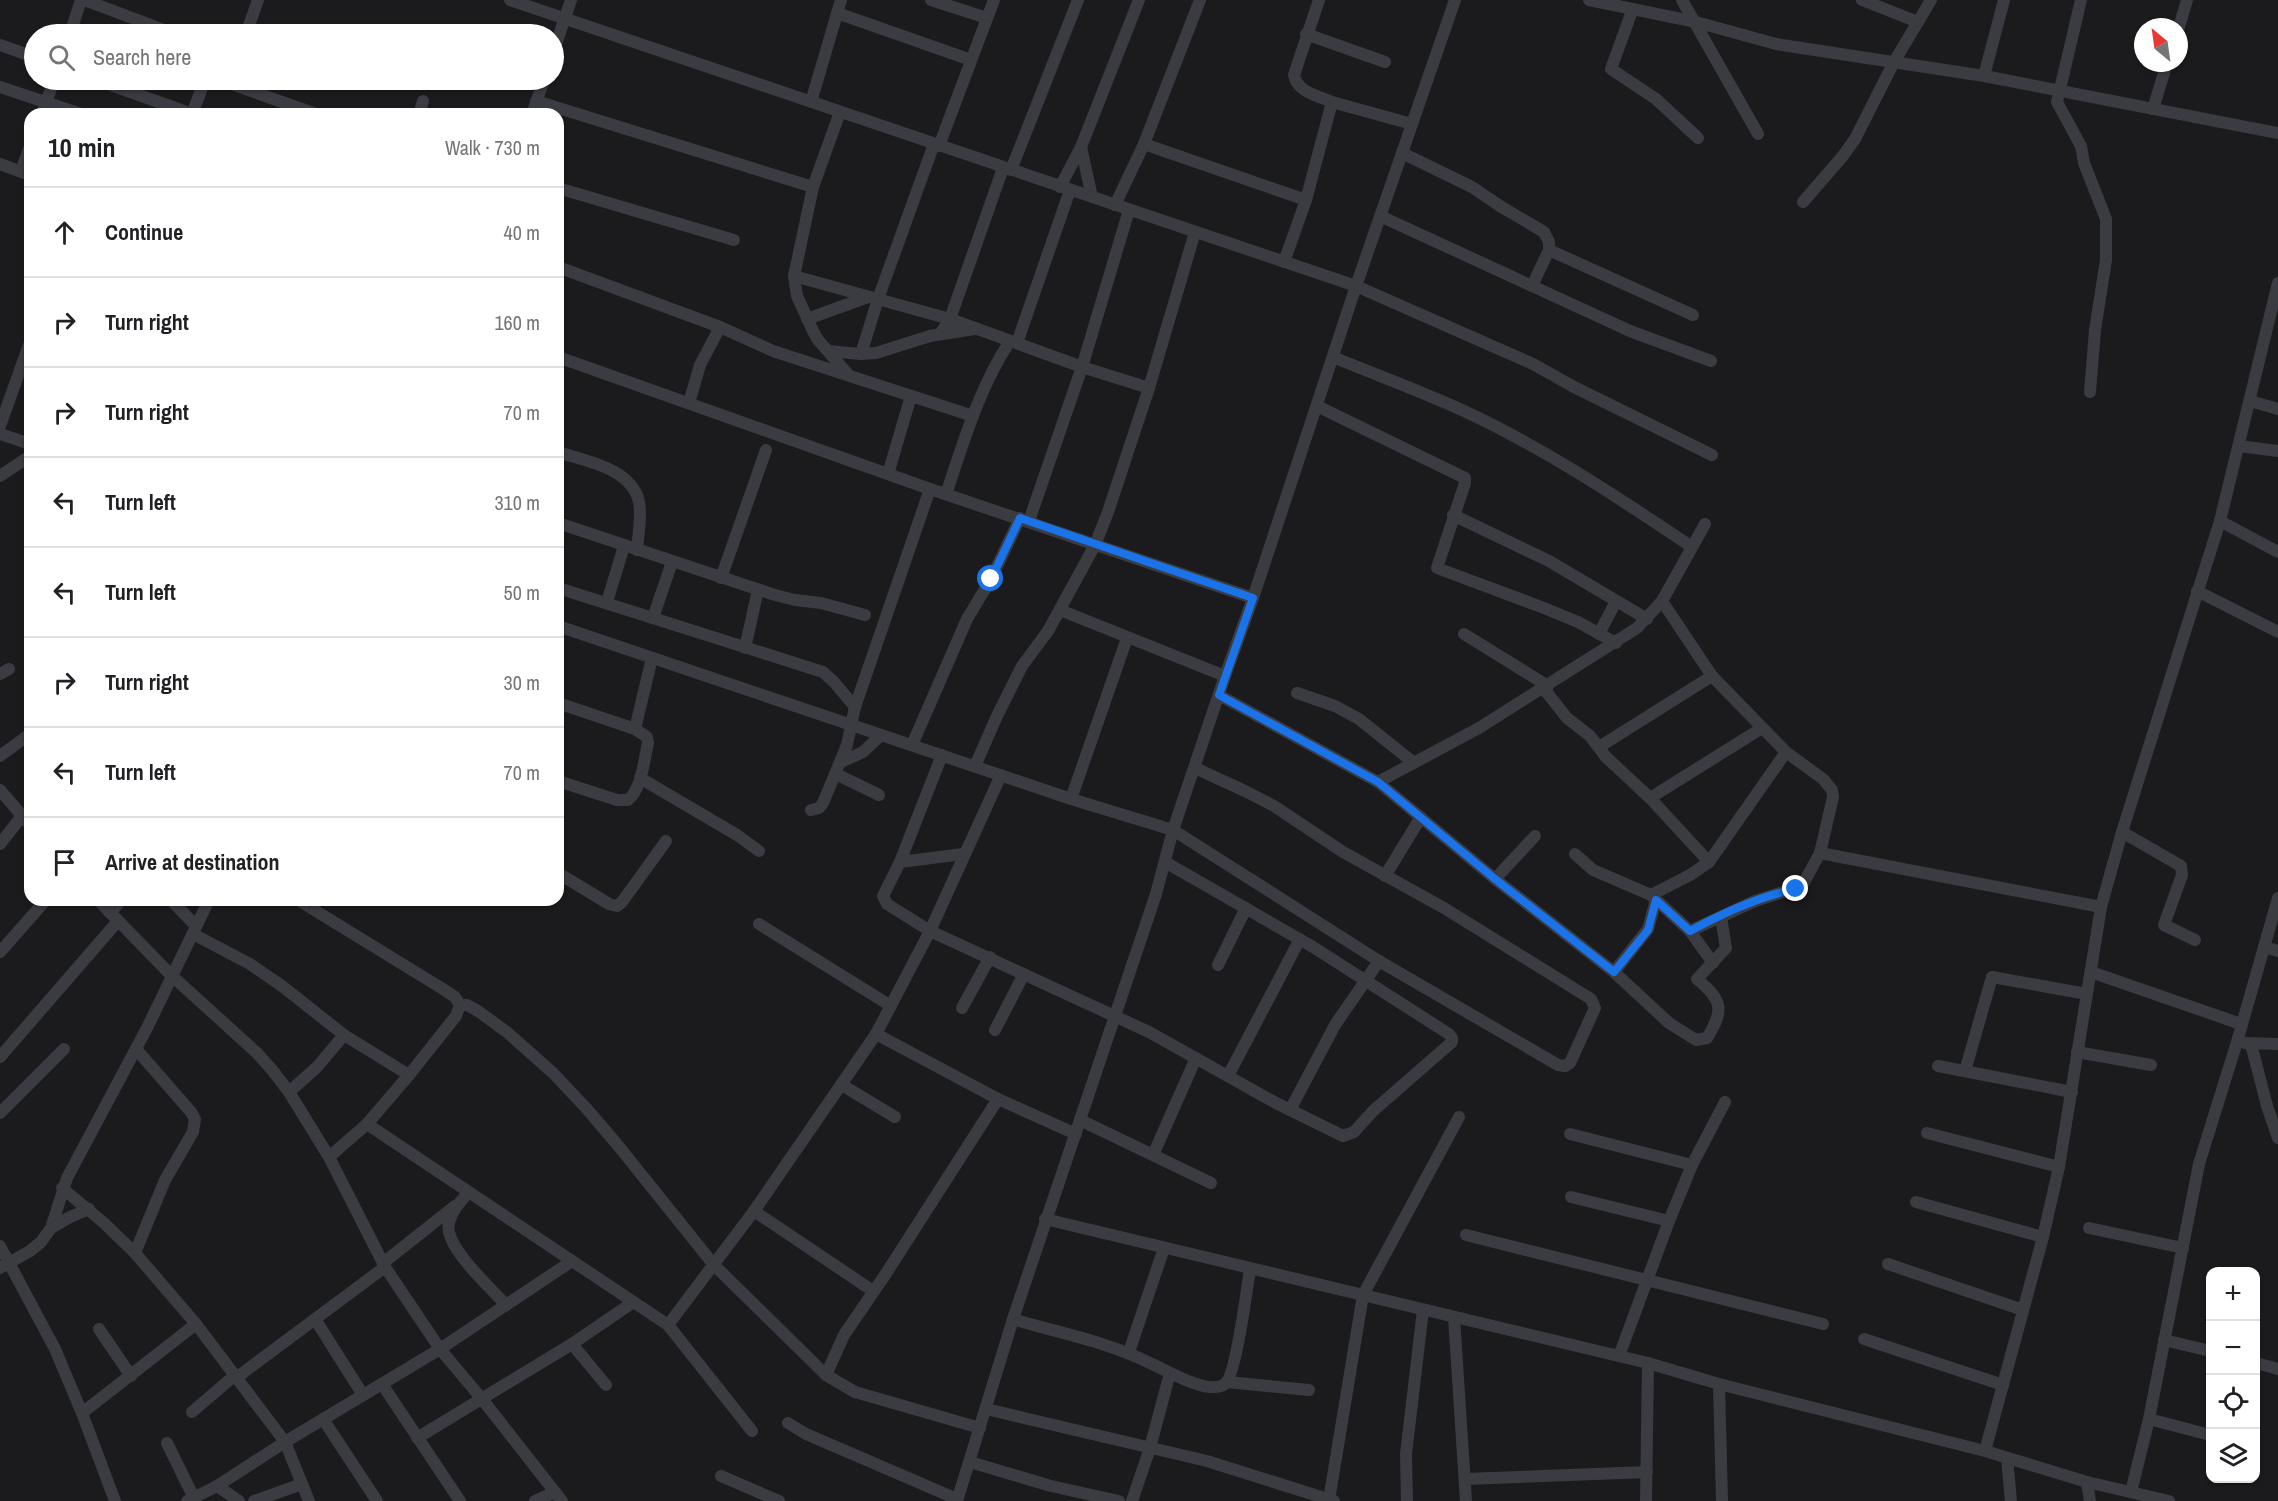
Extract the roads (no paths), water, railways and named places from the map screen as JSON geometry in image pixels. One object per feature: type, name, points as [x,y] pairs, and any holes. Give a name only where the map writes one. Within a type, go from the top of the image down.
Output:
[{"type":"street","points":[[74,24],[82,0],[148,24]]},
{"type":"street","points":[[250,24],[258,0]]},
{"type":"street","points":[[510,0],[1356,286],[1533,364],[1574,387],[1712,455]]},
{"type":"street","points":[[562,24],[571,0]]},
{"type":"street","points":[[811,102],[841,0]]},
{"type":"street","points":[[931,0],[987,18]]},
{"type":"street","points":[[861,354],[873,298],[994,0]]},
{"type":"street","points":[[940,334],[950,319],[1007,169],[1078,0]]},
{"type":"street","points":[[946,494],[989,374],[1013,342],[1065,188],[1139,0]]},
{"type":"street","points":[[1115,205],[1144,144],[1200,0]]},
{"type":"street","points":[[1318,0],[1295,69],[1295,80],[1302,88],[1332,102],[1412,124]]},
{"type":"street","points":[[788,1423],[806,1434],[957,1500],[1012,1319],[1116,1016],[1173,830],[1455,0]]},
{"type":"street","points":[[1588,0],[1617,3],[1632,11],[1696,22],[1776,44],[1984,76],[2278,133]]},
{"type":"street","points":[[1682,0],[1758,134]]},
{"type":"street","points":[[1862,0],[1918,22]]},
{"type":"street","points":[[1803,202],[1855,139],[1894,62],[1931,0]]},
{"type":"street","points":[[1984,76],[2004,0]]},
{"type":"street","points":[[2081,0],[2058,105],[2078,138],[2084,163],[2106,219],[2106,260],[2095,330],[2090,392]]},
{"type":"street","points":[[2182,18],[2187,0]]},
{"type":"street","points":[[1632,11],[1611,69],[1656,99],[1698,138]]},
{"type":"street","points":[[837,13],[971,60]]},
{"type":"street","points":[[1306,34],[1385,62]]},
{"type":"street","points":[[0,45],[24,53]]},
{"type":"street","points":[[2152,109],[2164,72]]},
{"type":"street","points":[[0,87],[44,108],[50,90]]},
{"type":"street","points":[[125,90],[175,108]]},
{"type":"street","points":[[194,108],[201,90]]},
{"type":"street","points":[[252,90],[300,108]]},
{"type":"street","points":[[534,108],[540,90]]},
{"type":"street","points":[[421,108],[423,101]]},
{"type":"street","points":[[536,101],[559,108]]},
{"type":"street","points":[[1284,262],[1306,200],[1332,102]]},
{"type":"street","points":[[564,110],[813,187]]},
{"type":"street","points":[[840,112],[813,187],[794,276],[797,296],[818,340],[847,374]]},
{"type":"street","points":[[1144,144],[1306,200]]},
{"type":"street","points":[[1081,147],[1092,197]]},
{"type":"street","points":[[1402,153],[1472,187],[1500,207],[1541,229],[1546,235],[1549,250],[1532,286]]},
{"type":"street","points":[[0,164],[24,173]]},
{"type":"street","points":[[564,190],[734,240]]},
{"type":"street","points":[[912,745],[967,619],[1024,519],[1082,367],[1129,210]]},
{"type":"street","points":[[1380,216],[1630,331],[1712,361]]},
{"type":"street","points":[[975,766],[1022,666],[1048,631],[1095,544],[1108,512],[1149,388],[1196,232]]},
{"type":"street","points":[[1549,250],[1693,315]]},
{"type":"street","points":[[564,269],[720,327],[773,351],[973,416]]},
{"type":"street","points":[[794,276],[950,319],[1082,367],[1149,388]]},
{"type":"street","points":[[1985,1451],[2043,1238],[2059,1167],[2102,907],[2122,832],[2220,521],[2278,283]]},
{"type":"street","points":[[807,319],[873,298]]},
{"type":"street","points":[[689,403],[700,365],[720,327]]},
{"type":"street","points":[[828,351],[876,353],[940,334],[978,328]]},
{"type":"street","points":[[1333,357],[1464,411],[1516,437],[1628,504],[1692,547]]},
{"type":"street","points":[[0,426],[24,359]]},
{"type":"street","points":[[564,359],[930,489],[1253,598]]},
{"type":"street","points":[[888,474],[911,396]]},
{"type":"street","points":[[2250,401],[2278,409]]},
{"type":"street","points":[[1317,406],[1463,477],[1466,483],[1453,515],[1437,568],[1544,608],[1616,643]]},
{"type":"street","points":[[0,434],[24,442]]},
{"type":"street","points":[[2239,446],[2278,451]]},
{"type":"street","points":[[721,578],[766,450]]},
{"type":"street","points":[[564,454],[616,472],[634,490],[640,507],[637,550]]},
{"type":"street","points":[[0,476],[24,460]]},
{"type":"street","points":[[811,810],[819,808],[823,803],[838,768],[855,707],[930,489]]},
{"type":"street","points":[[1453,515],[1549,561],[1647,619]]},
{"type":"street","points":[[2220,521],[2278,552]]},
{"type":"street","points":[[1378,782],[1479,728],[1616,643],[1647,619],[1662,601],[1706,524]]},
{"type":"street","points":[[564,525],[758,590],[865,615]]},
{"type":"street","points":[[607,602],[624,546]]},
{"type":"street","points":[[653,618],[672,562]]},
{"type":"street","points":[[564,590],[823,672],[855,707]]},
{"type":"street","points":[[745,648],[758,590]]},
{"type":"street","points":[[2197,591],[2278,632]]},
{"type":"street","points":[[1599,634],[1616,601]]},
{"type":"street","points":[[1662,601],[1712,676],[1786,752],[1823,779],[1832,790],[1833,803],[1820,853],[1802,886],[1778,892],[1690,931]]},
{"type":"street","points":[[1060,610],[1225,676]]},
{"type":"street","points":[[564,628],[1071,799],[1173,830],[1379,961],[1560,1066],[1570,1063],[1595,1008],[1591,999],[1444,908],[1384,876],[1274,806],[1195,768]]},
{"type":"street","points":[[1464,634],[1546,687],[1567,718],[1590,736],[1606,757],[1650,798],[1708,862]]},
{"type":"street","points":[[1071,799],[1127,638]]},
{"type":"street","points":[[635,729],[652,658]]},
{"type":"street","points":[[1599,747],[1712,676]]},
{"type":"street","points":[[1298,693],[1335,706],[1359,718],[1414,763]]},
{"type":"street","points":[[1219,695],[1378,782],[1495,879],[1614,972],[1669,1023],[1687,1036],[1700,1041],[1707,1038],[1719,1010],[1715,996],[1697,979],[1727,945],[1721,917]]},
{"type":"street","points":[[564,705],[635,729],[647,737],[648,743],[640,778],[631,797],[622,801],[564,783]]},
{"type":"street","points":[[1650,798],[1762,728]]},
{"type":"street","points":[[838,768],[863,752],[881,735]]},
{"type":"street","points":[[0,756],[24,738]]},
{"type":"street","points":[[1614,972],[1648,930],[1654,898],[1708,862],[1786,752]]},
{"type":"street","points":[[942,755],[900,862],[883,896],[884,900],[930,931],[990,957],[1070,997],[1116,1016],[1339,1135],[1354,1132],[1373,1111],[1452,1042],[1451,1036],[1366,980],[1300,939],[1165,862]]},
{"type":"street","points":[[838,768],[879,795]]},
{"type":"street","points":[[668,1325],[754,1210],[876,1034],[930,931],[1000,775]]},
{"type":"street","points":[[640,778],[737,835],[759,851]]},
{"type":"street","points":[[0,790],[24,819]]},
{"type":"street","points":[[1384,876],[1421,818]]},
{"type":"street","points":[[0,844],[24,823]]},
{"type":"street","points":[[2122,832],[2181,866],[2182,875],[2164,925],[2195,940]]},
{"type":"street","points":[[910,836],[926,859]]},
{"type":"street","points":[[1495,879],[1535,836]]},
{"type":"street","points":[[564,877],[609,904],[617,906],[666,841]]},
{"type":"street","points":[[1820,853],[2102,907]]},
{"type":"street","points":[[900,862],[963,854]]},
{"type":"street","points":[[1575,854],[1593,870],[1654,898],[1690,931],[1713,963]]},
{"type":"street","points":[[2131,1492],[2148,1419],[2199,1164],[2278,898]]},
{"type":"street","points":[[0,952],[41,906]]},
{"type":"street","points":[[104,906],[171,975],[257,1053],[289,1092],[328,1156],[384,1265],[440,1349],[559,1496],[535,1501]]},
{"type":"street","points":[[0,1057],[114,917],[119,906]]},
{"type":"street","points":[[176,906],[194,930],[282,986],[344,1035],[410,1075]]},
{"type":"street","points":[[5,1265],[42,1242],[51,1228],[62,1188],[136,1049],[206,906]]},
{"type":"street","points":[[308,906],[455,997],[460,1005]]},
{"type":"street","points":[[1218,965],[1246,908]]},
{"type":"street","points":[[759,924],[891,1006]]},
{"type":"street","points":[[1313,947],[1323,926]]},
{"type":"street","points":[[1228,1076],[1300,939]]},
{"type":"street","points":[[2264,947],[2278,951]]},
{"type":"street","points":[[962,1008],[990,957]]},
{"type":"street","points":[[1290,1110],[1335,1026],[1379,961]]},
{"type":"street","points":[[2091,972],[2241,1024]]},
{"type":"street","points":[[995,1029],[1024,974]]},
{"type":"street","points":[[1965,1071],[1992,977],[2087,994]]},
{"type":"street","points":[[328,1156],[367,1124],[410,1075],[456,1016],[460,1005]]},
{"type":"street","points":[[460,1005],[467,1005],[486,1017],[553,1073],[601,1125],[714,1265],[826,1375],[855,1392],[980,1428]]},
{"type":"street","points":[[876,1034],[998,1099],[1076,1134]]},
{"type":"street","points":[[289,1092],[317,1067],[344,1035]]},
{"type":"street","points":[[2237,1042],[2278,1044]]},
{"type":"street","points":[[2251,1044],[2278,1138]]},
{"type":"street","points":[[0,1113],[64,1049]]},
{"type":"street","points":[[135,1253],[165,1180],[194,1132],[195,1125],[191,1112],[136,1049]]},
{"type":"street","points":[[2078,1052],[2151,1065]]},
{"type":"street","points":[[1153,1155],[1196,1058]]},
{"type":"street","points":[[1938,1066],[2072,1092]]},
{"type":"street","points":[[842,1085],[896,1117]]},
{"type":"street","points":[[826,1375],[843,1335],[998,1099]]},
{"type":"street","points":[[1619,1356],[1692,1165],[1725,1102]]},
{"type":"street","points":[[986,1409],[1207,1461],[1332,1501],[1363,1296],[1459,1117]]},
{"type":"street","points":[[1080,1120],[1210,1183]]},
{"type":"street","points":[[367,1124],[668,1325],[752,1431]]},
{"type":"street","points":[[1928,1133],[2059,1167]]},
{"type":"street","points":[[1570,1134],[1692,1165]]},
{"type":"street","points":[[62,1188],[89,1209],[135,1253],[196,1324],[285,1442],[309,1501]]},
{"type":"street","points":[[192,1412],[384,1265],[469,1192]]},
{"type":"street","points":[[1571,1197],[1669,1221]]},
{"type":"street","points":[[1916,1202],[2043,1238]]},
{"type":"street","points":[[458,1203],[448,1224],[450,1240],[506,1305]]},
{"type":"street","points":[[51,1228],[89,1209]]},
{"type":"street","points":[[754,1210],[873,1291]]},
{"type":"street","points":[[1045,1219],[1648,1363],[1719,1384],[1985,1451],[2087,1482],[2169,1501]]},
{"type":"street","points":[[2089,1228],[2183,1248]]},
{"type":"street","points":[[1466,1235],[1647,1282],[1823,1324]]},
{"type":"street","points":[[0,1246],[5,1265],[55,1349],[115,1501]]},
{"type":"street","points":[[1129,1352],[1164,1248]]},
{"type":"street","points":[[167,1443],[191,1499],[217,1486],[285,1442],[440,1349],[572,1261]]},
{"type":"street","points":[[1888,1264],[2024,1310]]},
{"type":"street","points":[[1012,1319],[1129,1352],[1170,1373],[1210,1388],[1219,1387],[1227,1382],[1234,1364],[1250,1269]]},
{"type":"street","points":[[417,1438],[572,1344],[632,1303]]},
{"type":"street","points":[[1407,1501],[1406,1454],[1423,1310]]},
{"type":"street","points":[[1454,1317],[1466,1501]]},
{"type":"street","points":[[315,1319],[363,1395]]},
{"type":"street","points":[[82,1413],[196,1324]]},
{"type":"street","points":[[99,1329],[131,1376]]},
{"type":"street","points":[[1864,1339],[2003,1385]]},
{"type":"street","points":[[2164,1340],[2206,1351]]},
{"type":"street","points":[[572,1344],[606,1385]]},
{"type":"street","points":[[1646,1501],[1648,1363]]},
{"type":"street","points":[[2260,1364],[2278,1369]]},
{"type":"street","points":[[1132,1501],[1150,1448],[1170,1373]]},
{"type":"street","points":[[1227,1382],[1309,1390]]},
{"type":"street","points":[[382,1384],[460,1501]]},
{"type":"street","points":[[1719,1384],[1722,1501]]},
{"type":"street","points":[[323,1419],[376,1501]]},
{"type":"street","points":[[2148,1419],[2206,1434]]},
{"type":"street","points":[[2007,1458],[2011,1501]]},
{"type":"street","points":[[970,1461],[1051,1486],[1119,1501]]},
{"type":"street","points":[[1465,1479],[1647,1472]]},
{"type":"street","points":[[721,1476],[779,1501]]},
{"type":"street","points":[[2087,1482],[2090,1501]]},
{"type":"street","points":[[254,1501],[302,1484]]},
{"type":"street","points":[[217,1486],[239,1501]]}]
